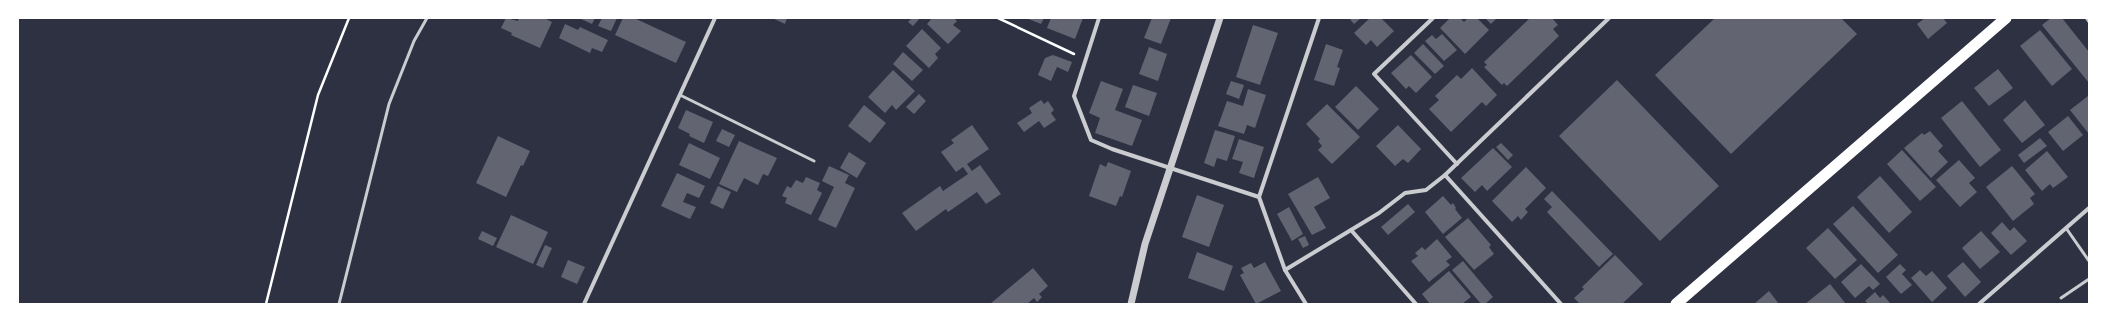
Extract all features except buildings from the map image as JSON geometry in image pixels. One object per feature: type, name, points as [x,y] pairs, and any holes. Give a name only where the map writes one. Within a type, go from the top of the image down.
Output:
[{"type":"highway","points":[[1676,304],[2006,18]]},
{"type":"street","points":[[584,304],[715,18]]},
{"type":"street","points":[[1098,18],[1074,96],[1091,140],[1112,149],[1259,197]]},
{"type":"street","points":[[1131,304],[1145,244],[1220,18]]},
{"type":"street","points":[[1306,304],[1285,270],[1259,197],[1319,18]]},
{"type":"street","points":[[1433,18],[1374,74],[1457,164]]},
{"type":"street","points":[[1285,270],[1379,213],[1405,193],[1426,190],[1457,164],[1609,18]]},
{"type":"street","points":[[1445,175],[1561,304]]},
{"type":"street","points":[[1979,304],[2089,208]]},
{"type":"street","points":[[1350,230],[1416,304]]},
{"type":"lane","points":[[339,304],[389,104],[414,41],[427,18]]},
{"type":"lane","points":[[680,95],[814,161]]},
{"type":"lane","points":[[2066,228],[2089,261]]},
{"type":"lane","points":[[2061,298],[2089,279]]},
{"type":"path","points":[[266,304],[318,95],[349,18]]},
{"type":"path","points":[[998,18],[1085,59]]}]
